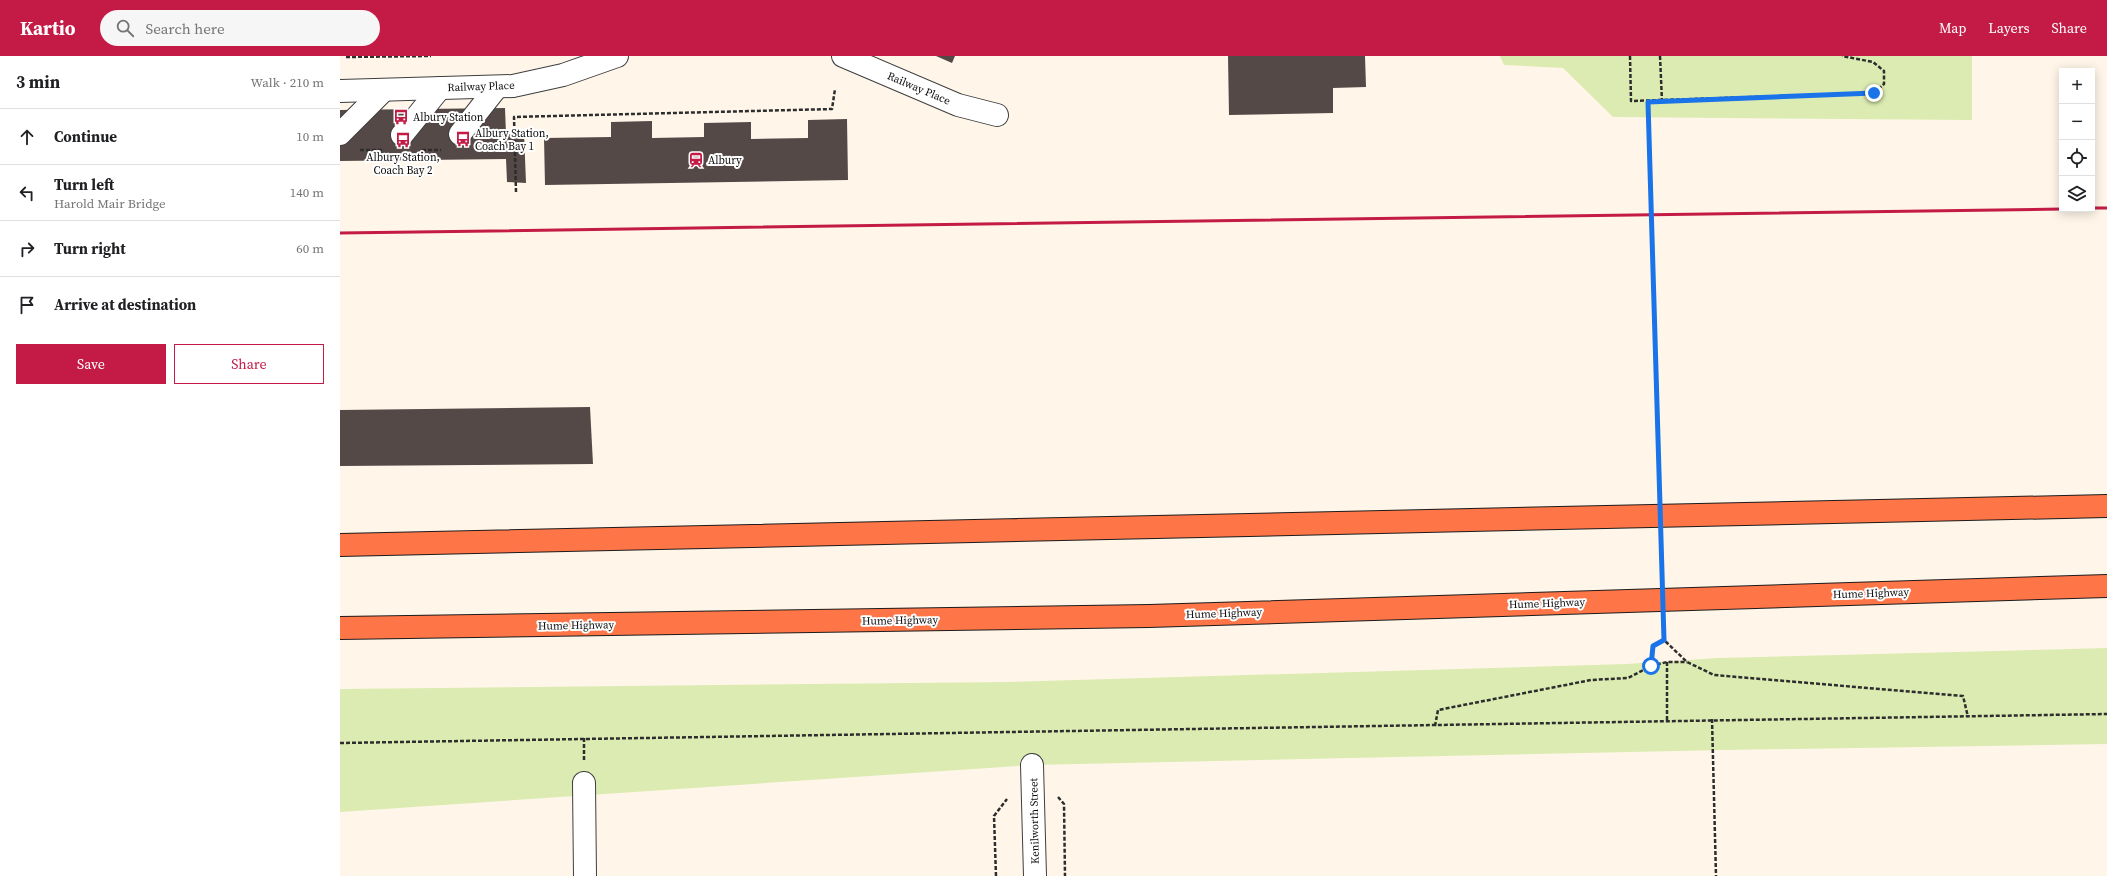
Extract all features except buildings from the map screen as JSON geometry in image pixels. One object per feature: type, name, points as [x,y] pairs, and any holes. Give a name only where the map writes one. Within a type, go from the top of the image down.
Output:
[{"type":"highway","points":[[340,545],[2107,506]]},
{"type":"highway","name":"Hume Highway","points":[[340,628],[1149,616],[2107,586]]},
{"type":"street","name":"Railway Place","points":[[340,91],[513,86],[563,75],[617,56]]},
{"type":"street","name":"Railway Place","points":[[843,56],[971,110],[997,115]]},
{"type":"street","points":[[460,134],[497,87]]},
{"type":"street","points":[[395,143],[440,88]]},
{"type":"street","points":[[340,134],[384,90]]},
{"type":"street","name":"Kenilworth Street","points":[[1032,765],[1035,876]]},
{"type":"street","points":[[584,783],[585,876]]},
{"type":"path","points":[[346,57],[431,56]]},
{"type":"path","points":[[1630,56],[1631,101],[1648,102],[1874,93],[1884,84],[1884,71],[1873,62],[1842,56]]},
{"type":"path","points":[[1660,56],[1662,101]]},
{"type":"path","points":[[516,192],[514,117],[832,109],[835,89]]},
{"type":"path","points":[[1648,102],[1664,640],[1687,662],[1714,675],[1963,696],[1968,717]]},
{"type":"path","points":[[356,150],[395,143]]},
{"type":"path","points":[[420,150],[444,150]]},
{"type":"path","points":[[475,150],[515,150]]},
{"type":"path","points":[[1651,666],[1653,646],[1664,640]]},
{"type":"path","points":[[1435,726],[1438,710],[1591,680],[1628,678],[1651,666],[1667,662],[1687,662]]},
{"type":"path","points":[[1667,662],[1668,720]]},
{"type":"path","points":[[340,743],[1435,726],[1712,719],[1968,717],[2107,714]]},
{"type":"path","points":[[1712,719],[1716,876]]},
{"type":"green space","points":[[1500,56],[1972,56],[1972,120],[1613,117],[1563,68],[1504,65]]},
{"type":"green space","points":[[2107,648],[2107,744],[1724,750],[1032,765],[340,812],[340,689],[1009,682],[1627,664],[1718,658]]},
{"type":"railway","points":[[2095,208],[2107,208]]},
{"type":"railway","points":[[340,233],[2059,209]]},
{"type":"place","name":"Albury Station","points":[[401,117]]},
{"type":"place","name":"Albury Station, Coach Bay 1","points":[[463,139]]},
{"type":"place","name":"Albury Station, Coach Bay 2","points":[[403,140]]},
{"type":"place","name":"Albury","points":[[696,160]]},
{"type":"route","points":[[1651,666],[1653,646],[1664,640],[1648,102],[1874,93]]}]
